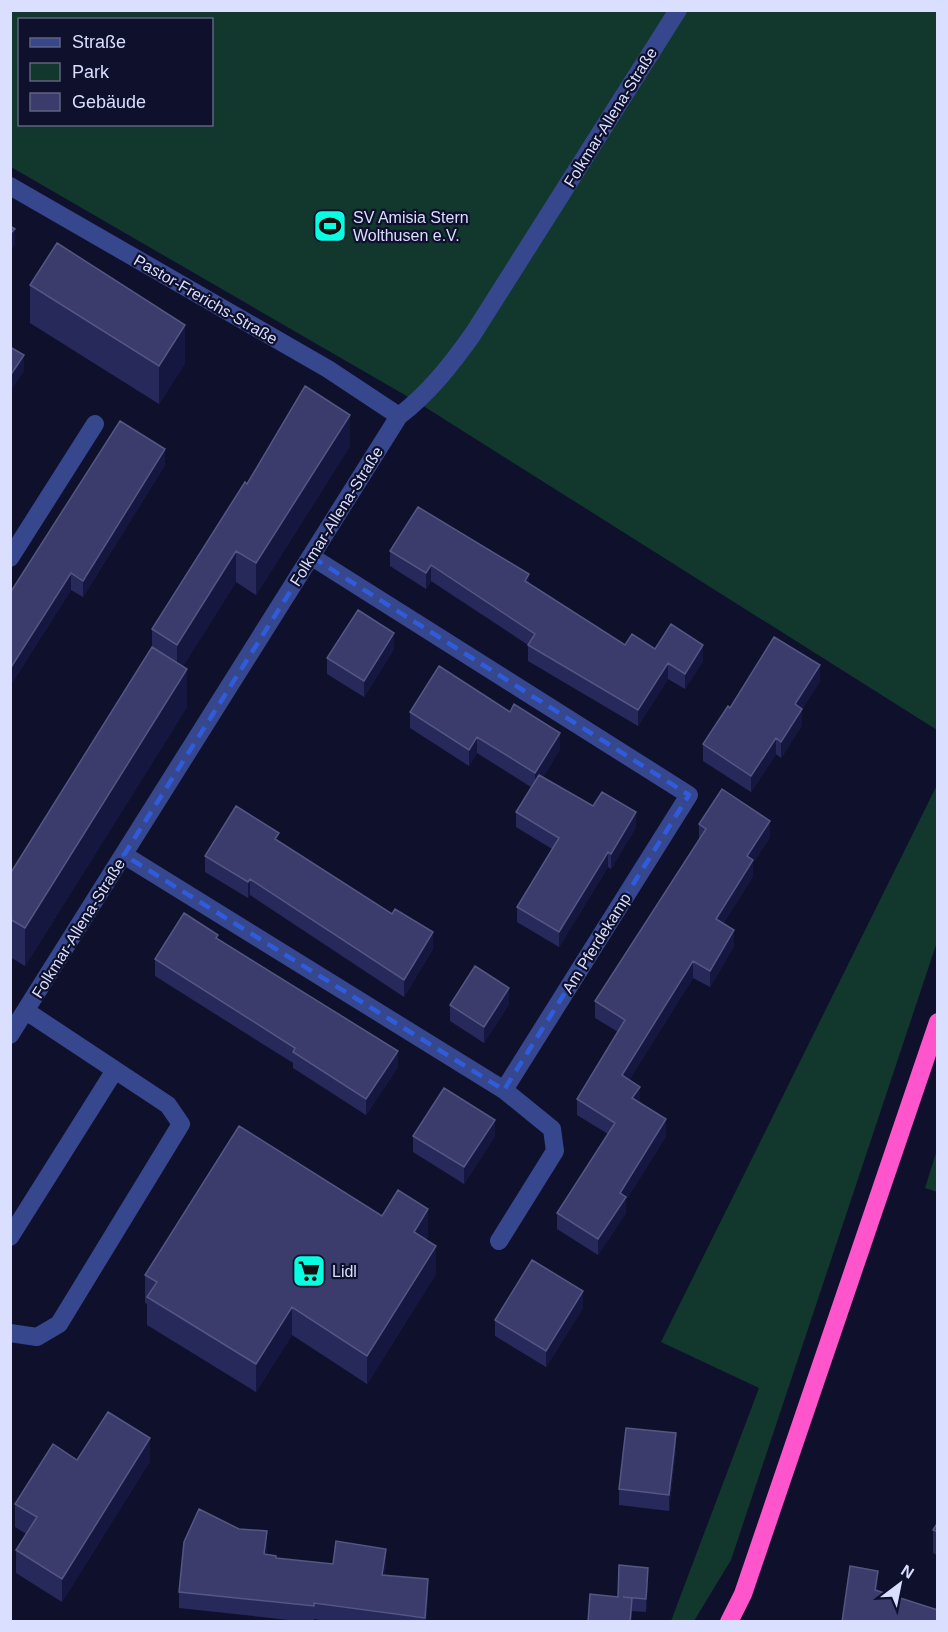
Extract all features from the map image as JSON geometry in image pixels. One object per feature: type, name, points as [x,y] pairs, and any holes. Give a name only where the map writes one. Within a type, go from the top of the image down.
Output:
[{"type":"highway","points":[[729,1622],[743,1594],[938,1022]]},
{"type":"highway","points":[[743,1594],[743,1622]]},
{"type":"street","name":"Folkmar-Allena-Straße","points":[[10,1035],[399,416],[417,402],[448,370],[473,334],[678,10]]},
{"type":"street","name":"Pastor-Frerichs-Straße","points":[[10,186],[328,369],[399,416]]},
{"type":"street","points":[[10,558],[95,424]]},
{"type":"street","name":"Am Pferdekamp","points":[[312,557],[689,795],[504,1090]]},
{"type":"street","points":[[124,855],[504,1090],[552,1129],[555,1151],[499,1241]]},
{"type":"street","points":[[10,1334],[38,1337],[59,1324],[181,1124],[168,1105],[26,1011]]},
{"type":"street","points":[[10,1237],[115,1070]]},
{"type":"highlighted area","points":[[312,557],[689,795],[504,1090],[124,855]]},
{"type":"green space","points":[[11,11],[937,11],[937,730],[417,402],[11,167]]},
{"type":"green space","points":[[937,785],[937,942],[731,1560],[694,1621],[671,1621],[759,1388],[661,1342]]},
{"type":"green space","points":[[937,1150],[937,1192],[925,1188]]},
{"type":"building","points":[[57,243],[185,325],[159,366],[30,285]]},
{"type":"building","points":[[10,347],[24,355],[10,376]]},
{"type":"building","points":[[305,386],[350,415],[256,563],[236,551],[177,645],[152,629],[245,482],[247,484]]},
{"type":"building","points":[[120,421],[165,449],[83,581],[71,573],[10,669],[10,593]]},
{"type":"building","points":[[418,507],[529,574],[525,581],[625,645],[632,634],[655,649],[671,624],[703,645],[685,674],[668,663],[638,710],[528,645],[535,634],[431,565],[426,573],[390,551]]},
{"type":"building","points":[[358,610],[394,633],[364,681],[327,658]]},
{"type":"building","points":[[774,637],[820,665],[795,704],[802,709],[781,742],[776,738],[751,776],[703,744],[728,706],[730,708]]},
{"type":"building","points":[[152,647],[187,669],[25,928],[10,919],[10,874]]},
{"type":"building","points":[[439,666],[510,712],[514,704],[560,733],[535,773],[477,737],[469,750],[410,712]]},
{"type":"building","points":[[539,775],[593,806],[602,792],[636,812],[611,854],[608,852],[559,932],[517,907],[559,838],[516,812]]},
{"type":"building","points":[[722,789],[770,821],[747,856],[753,860],[716,919],[734,930],[710,971],[693,961],[622,1075],[640,1087],[632,1098],[666,1119],[620,1193],[626,1197],[598,1239],[557,1213],[615,1123],[577,1099],[625,1020],[595,1001],[706,829],[699,824]]},
{"type":"building","points":[[236,806],[279,833],[275,839],[392,914],[395,909],[433,932],[404,980],[250,879],[248,882],[205,856]]},
{"type":"building","points":[[184,913],[218,935],[216,938],[398,1051],[366,1099],[293,1052],[295,1048],[155,959]]},
{"type":"building","points":[[475,966],[509,988],[484,1027],[450,1005]]},
{"type":"building","points":[[444,1088],[495,1120],[464,1167],[413,1136]]},
{"type":"building","name":"Lidl","points":[[239,1126],[382,1216],[398,1190],[428,1209],[414,1232],[436,1246],[367,1356],[292,1307],[256,1364],[147,1297],[157,1282],[145,1275]]},
{"type":"building","points":[[532,1260],[583,1291],[546,1351],[495,1320]]},
{"type":"building","points":[[108,1412],[150,1438],[62,1579],[16,1550],[37,1517],[15,1504],[53,1444],[77,1460]]},
{"type":"building","points":[[626,1428],[676,1433],[669,1495],[619,1489]]},
{"type":"building","points":[[199,1509],[239,1529],[267,1531],[264,1554],[276,1556],[276,1558],[333,1564],[336,1541],[386,1549],[382,1575],[428,1579],[425,1618],[314,1603],[314,1606],[179,1592],[184,1542]]},
{"type":"building","points":[[938,1522],[938,1532],[933,1530]]},
{"type":"building","points":[[619,1565],[648,1568],[646,1599],[623,1597],[632,1598],[630,1622],[588,1622],[590,1594],[618,1597]]},
{"type":"building","points":[[850,1566],[878,1571],[875,1590],[938,1610],[938,1622],[842,1622]]},
{"type":"place","name":"SV Amisia Stern Wolthusen e.V.","points":[[330,226]]},
{"type":"place","name":"Lidl","points":[[309,1271]]}]
